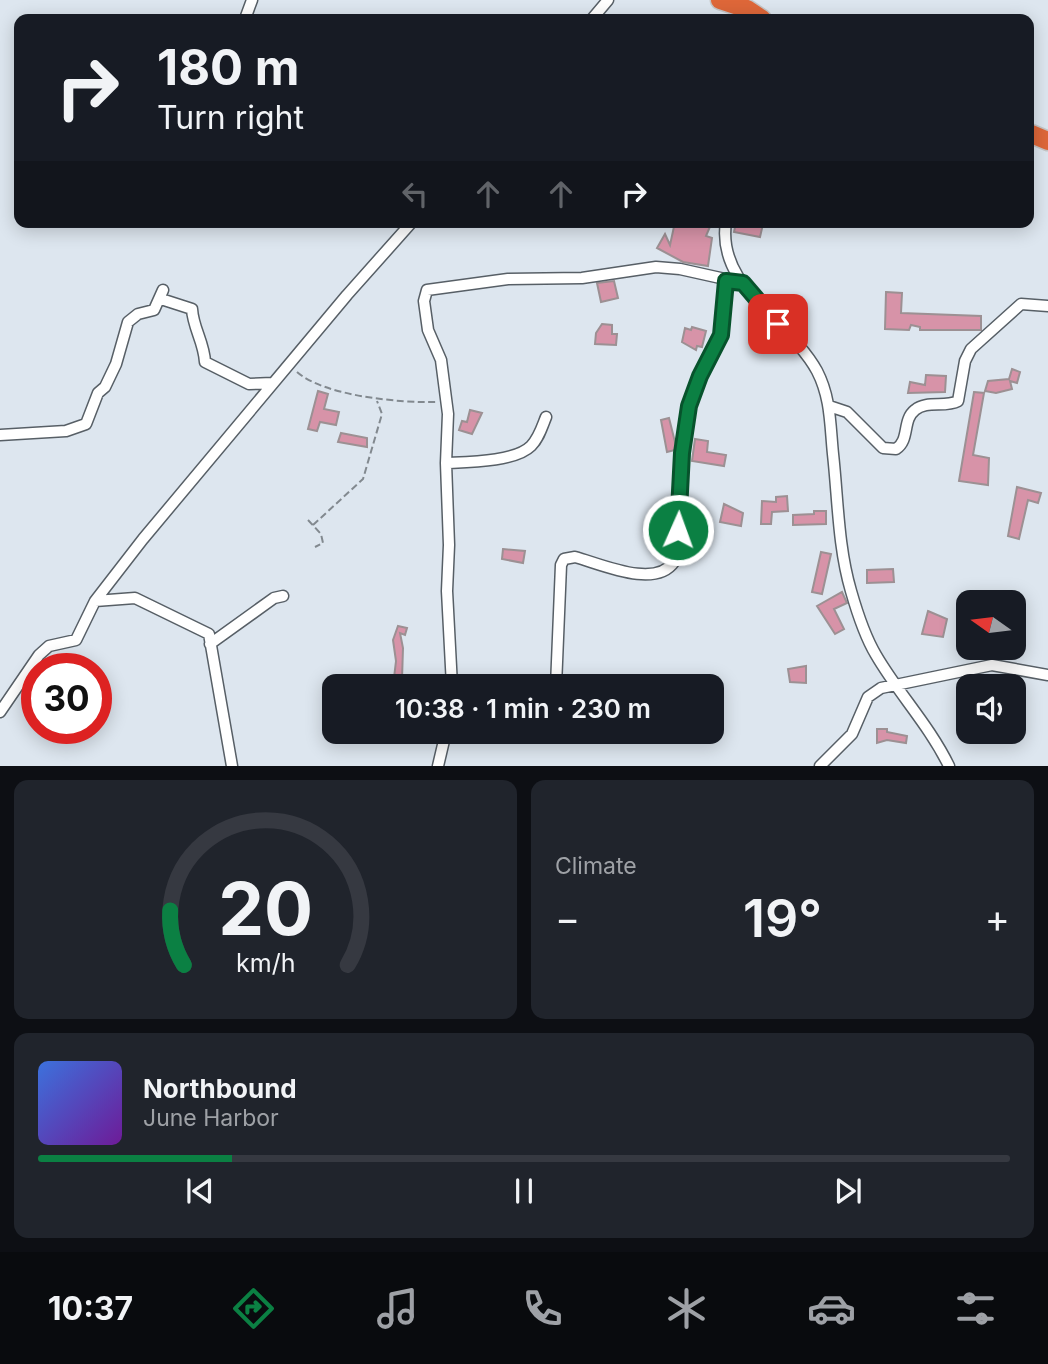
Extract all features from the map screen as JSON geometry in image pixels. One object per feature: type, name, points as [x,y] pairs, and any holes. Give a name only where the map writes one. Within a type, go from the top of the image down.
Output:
[{"type":"highway","points":[[720,0],[751,12]]},
{"type":"street","points":[[596,14],[608,0]]},
{"type":"street","points":[[0,712],[39,655],[50,646],[76,640],[95,601],[272,383],[407,228]]},
{"type":"street","points":[[726,228],[725,249],[743,283],[813,364],[829,406],[844,566],[870,643],[935,739],[949,765]]},
{"type":"street","points":[[451,674],[447,591],[449,545],[446,401],[441,360],[428,330],[425,293],[431,288],[508,279],[582,278],[656,267],[680,269],[743,283]]},
{"type":"street","points":[[556,674],[561,565],[564,559],[575,557],[646,575],[663,572],[674,562],[682,453],[689,406],[700,376],[721,335],[726,281]]},
{"type":"street","points":[[0,435],[66,431],[86,424],[98,393],[105,387],[116,364],[128,322],[138,314],[155,310],[162,294],[192,309],[192,320],[203,341],[205,362],[249,384],[272,383]]},
{"type":"street","points":[[829,406],[847,412],[883,447],[896,449],[903,443],[908,420],[917,408],[958,401],[965,360],[975,345],[1021,304],[1048,306]]},
{"type":"street","points":[[446,463],[489,460],[526,450],[539,435],[546,417]]},
{"type":"street","points":[[210,644],[274,598],[283,596]]},
{"type":"street","points":[[95,601],[135,598],[209,634],[232,765]]},
{"type":"street","points":[[820,765],[852,734],[871,694],[895,682],[992,665],[1048,675]]},
{"type":"street","points":[[438,765],[443,744]]},
{"type":"path","points":[[288,364],[303,377],[376,400],[446,401]]},
{"type":"path","points":[[313,525],[363,479],[382,414],[376,400]]},
{"type":"path","points":[[308,520],[323,543],[315,547]]},
{"type":"building","points":[[674,228],[709,228],[706,236],[712,238],[708,266],[683,262],[657,248],[665,234],[670,245]]},
{"type":"building","points":[[735,228],[762,228],[760,237],[734,232]]},
{"type":"building","points":[[614,281],[618,298],[601,302],[597,283]]},
{"type":"building","points":[[886,292],[902,293],[901,313],[981,316],[981,330],[920,330],[920,327],[911,325],[909,330],[885,329]]},
{"type":"building","points":[[602,324],[612,325],[612,334],[617,334],[616,345],[595,344],[596,333]]},
{"type":"building","points":[[692,327],[706,331],[702,347],[697,346],[696,350],[682,342],[685,328],[691,330]]},
{"type":"building","points":[[1012,369],[1020,372],[1017,383],[1010,381],[1012,389],[996,393],[985,391],[988,381],[1009,379]]},
{"type":"building","points":[[926,375],[946,376],[945,392],[908,393],[910,382],[925,385]]},
{"type":"building","points":[[318,391],[328,394],[324,409],[339,412],[336,425],[320,422],[317,431],[308,429]]},
{"type":"building","points":[[974,392],[984,393],[973,455],[989,458],[988,485],[959,481]]},
{"type":"building","points":[[470,410],[482,413],[472,434],[459,430],[462,421],[467,422]]},
{"type":"building","points":[[669,418],[676,446],[675,450],[667,452],[661,420]]},
{"type":"building","points":[[341,433],[367,438],[367,447],[338,442]]},
{"type":"building","points":[[695,439],[708,441],[707,452],[726,455],[724,466],[692,461]]},
{"type":"building","points":[[1017,487],[1041,493],[1038,503],[1028,500],[1019,539],[1008,536]]},
{"type":"building","points":[[787,496],[788,511],[772,512],[771,524],[761,524],[762,501],[776,502],[776,497]]},
{"type":"building","points":[[724,504],[743,513],[741,526],[720,522]]},
{"type":"building","points":[[814,511],[826,511],[826,524],[793,525],[793,515],[814,514]]},
{"type":"building","points":[[503,549],[525,551],[523,563],[502,559]]},
{"type":"building","points":[[821,552],[831,554],[822,594],[812,592]]},
{"type":"building","points":[[893,569],[894,582],[867,583],[867,570]]},
{"type":"building","points":[[842,592],[847,603],[834,609],[844,629],[835,634],[817,606]]},
{"type":"building","points":[[928,611],[947,619],[943,637],[922,634]]},
{"type":"building","points":[[398,626],[407,628],[405,635],[400,633],[403,648],[402,674],[394,674],[393,640]]},
{"type":"building","points":[[806,666],[806,683],[790,682],[788,669]]},
{"type":"building","points":[[877,729],[887,729],[887,732],[907,736],[906,743],[887,740],[877,743]]},
{"type":"route","points":[[678,530],[682,453],[689,406],[706,362],[721,335],[726,281],[743,283],[778,324]]}]
